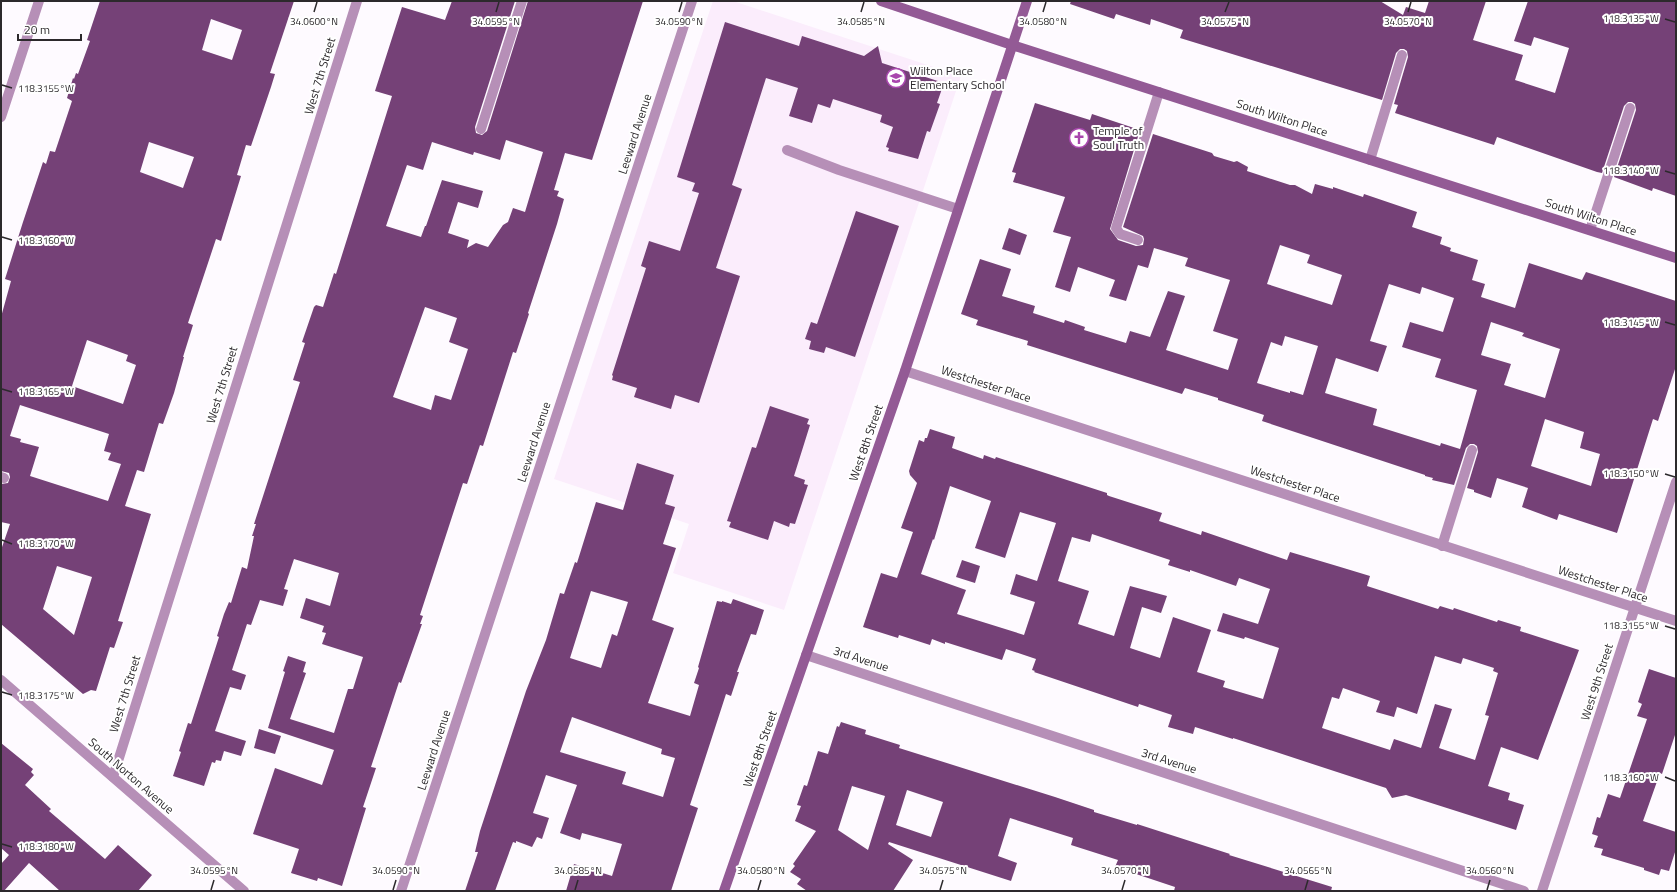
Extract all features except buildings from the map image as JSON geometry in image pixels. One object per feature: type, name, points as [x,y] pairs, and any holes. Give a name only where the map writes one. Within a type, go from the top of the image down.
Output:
[{"type":"main road","name":"South Wilton Place","points":[[881,1],[1012,45],[1676,258]]},
{"type":"main road","name":"West 8th Street","points":[[724,891],[905,371],[1027,1]]},
{"type":"street","points":[[1,117],[39,1]]},
{"type":"street","name":"West 7th Street","points":[[113,777],[357,1]]},
{"type":"street","points":[[481,129],[522,1]]},
{"type":"street","name":"Leeward Avenue","points":[[401,891],[692,1]]},
{"type":"street","points":[[1370,160],[1402,55]]},
{"type":"street","points":[[1138,240],[1120,234],[1116,228],[1159,92]]},
{"type":"street","points":[[1590,230],[1630,108]]},
{"type":"street","points":[[787,150],[839,170],[958,209]]},
{"type":"street","name":"Westchester Place","points":[[905,371],[1676,621]]},
{"type":"street","points":[[1442,546],[1472,450]]},
{"type":"street","name":"West 9th Street","points":[[1542,891],[1676,482]]},
{"type":"street","name":"3rd Avenue","points":[[806,655],[1524,891]]},
{"type":"street","name":"South Norton Avenue","points":[[1,680],[244,891]]},
{"type":"shaded area","points":[[713,1],[733,1],[961,76],[784,610],[673,573],[689,524],[554,479]]},
{"type":"place","name":"Wilton Place Elementary School","points":[[896,78]]},
{"type":"place","name":"Temple of Soul Truth","points":[[1079,138]]}]
